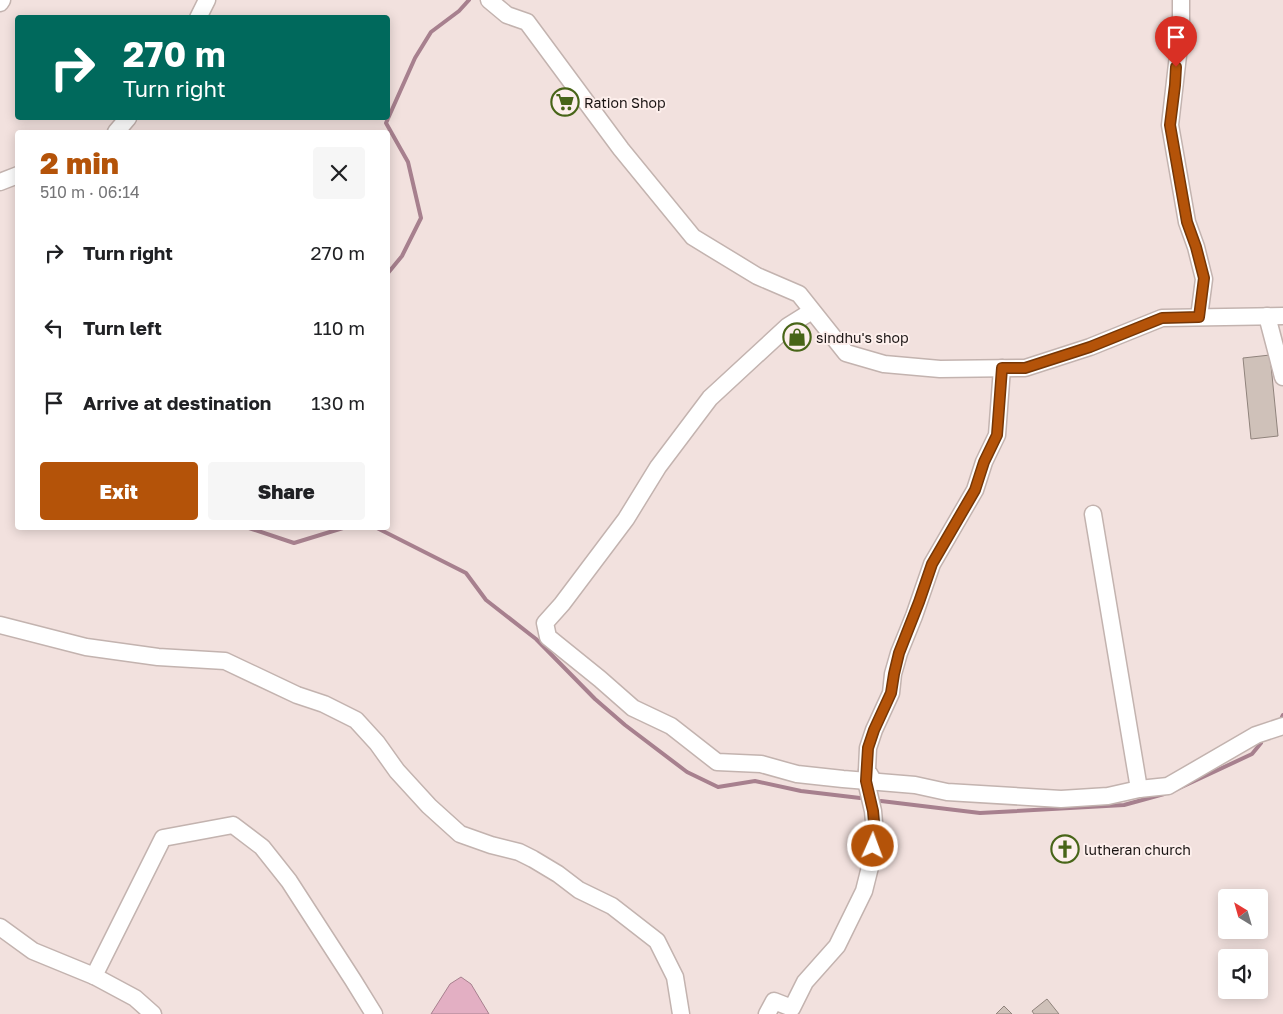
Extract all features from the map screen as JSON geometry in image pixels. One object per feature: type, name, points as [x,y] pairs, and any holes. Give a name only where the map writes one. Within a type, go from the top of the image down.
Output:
[{"type":"street","points":[[200,15],[207,0]]},
{"type":"street","points":[[489,0],[507,15],[527,22],[621,149],[693,237],[757,276],[799,294],[846,354],[884,364],[940,369],[1025,368],[1090,347],[1162,318],[1275,316],[1283,377]]},
{"type":"street","points":[[1181,0],[1180,29],[1170,125],[1187,222],[1204,278],[1199,317]]},
{"type":"street","points":[[118,130],[126,120]]},
{"type":"street","points":[[0,182],[15,176]]},
{"type":"street","points":[[812,311],[788,326],[710,398],[658,467],[626,519],[562,604],[545,623],[548,637],[633,708],[671,726],[717,762],[761,764],[798,774],[869,778],[947,792],[1061,799],[1108,796],[1139,789],[1168,786],[1256,735],[1283,726]]},
{"type":"street","points":[[767,1014],[774,1001],[792,1011],[805,982],[836,946],[864,891],[875,833],[868,748],[891,693],[899,653],[932,564],[975,490],[984,462],[997,435],[1002,368]]},
{"type":"street","points":[[1092,514],[1139,789]]},
{"type":"street","points":[[0,625],[86,647],[158,657],[225,661],[356,720],[377,743],[397,771],[460,834],[491,845],[520,852],[533,858],[579,890],[612,906],[657,941],[675,977],[681,1014]]},
{"type":"street","points":[[94,976],[163,838],[233,825],[262,847],[289,881],[374,1014]]},
{"type":"street","points":[[0,927],[33,951],[94,976],[135,998],[153,1014]]},
{"type":"shaded area","points":[[461,977],[471,984],[489,1014],[431,1014],[450,984]]},
{"type":"building","points":[[567,94],[572,100],[561,110],[556,104]]},
{"type":"building","name":"sindhu's shop","points":[[805,324],[809,330],[808,340],[799,347],[795,346],[789,341],[785,333]]},
{"type":"building","points":[[1270,355],[1278,436],[1251,439],[1243,358]]},
{"type":"building","points":[[1047,999],[1059,1014],[1034,1014],[1032,1011]]},
{"type":"building","points":[[1004,1006],[1012,1014],[996,1014]]},
{"type":"waterway","points":[[390,114],[415,58],[431,32],[459,11],[469,0]]},
{"type":"waterway","points":[[387,120],[386,123],[390,130]]},
{"type":"waterway","points":[[390,130],[408,162],[421,218],[402,256],[390,271]]},
{"type":"waterway","points":[[255,530],[294,543],[336,530]]},
{"type":"waterway","points":[[381,530],[466,573],[486,600],[536,639],[595,699],[625,725],[687,772],[718,787],[755,781],[801,791],[860,798]]},
{"type":"waterway","points":[[1173,791],[1252,754],[1261,743]]},
{"type":"waterway","points":[[881,801],[980,813],[1124,805],[1164,794]]},
{"type":"place","name":"Ration Shop","points":[[565,102]]},
{"type":"place","name":"sindhu's shop","points":[[797,337]]},
{"type":"place","name":"lutheran church","points":[[1065,849]]},
{"type":"route","points":[[873,846],[875,833],[873,811],[866,781],[868,748],[891,693],[899,653],[932,564],[975,490],[984,462],[997,435],[1002,368],[1025,368],[1090,347],[1162,318],[1199,317],[1204,278],[1187,222],[1170,125],[1176,67]]}]
